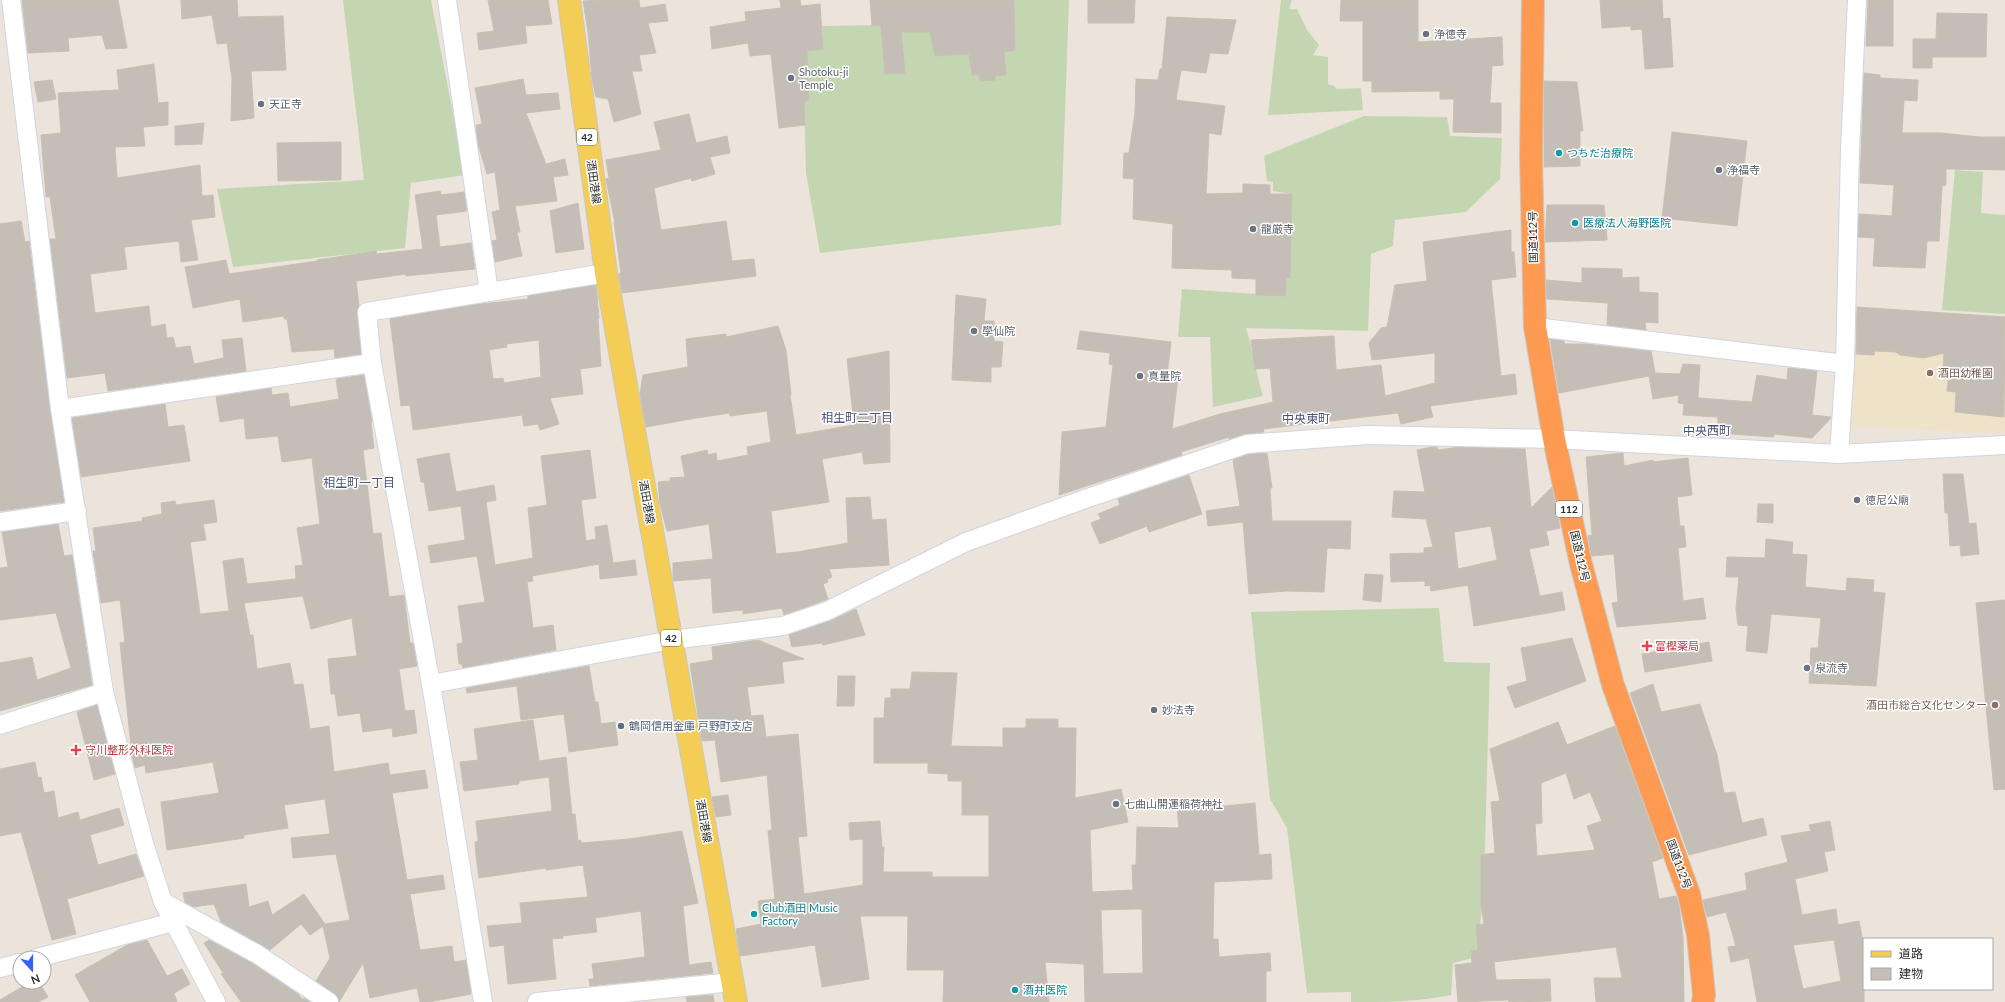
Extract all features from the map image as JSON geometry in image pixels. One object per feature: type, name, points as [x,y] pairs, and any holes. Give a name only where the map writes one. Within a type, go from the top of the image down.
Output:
[{"type":"highway","name":"国道112号","points":[[1533,0],[1531,158],[1535,326],[1554,439],[1581,564],[1613,685],[1689,894],[1698,935],[1704,995],[1703,1002]]},
{"type":"main road","name":"酒田港線","points":[[569,0],[606,273],[734,992]]},
{"type":"street","points":[[11,0],[60,409],[104,692],[144,842],[163,902],[216,1002]]},
{"type":"street","points":[[447,0],[489,292]]},
{"type":"street","points":[[1839,454],[1845,364],[1850,150],[1857,0]]},
{"type":"street","points":[[483,1002],[431,684],[372,363],[367,312],[606,273]]},
{"type":"street","points":[[1535,326],[1845,364]]},
{"type":"street","points":[[60,409],[372,363]]},
{"type":"street","points":[[431,684],[672,640],[783,626],[827,611],[966,542],[1092,496],[1247,444],[1367,435],[1554,439],[1839,454],[2005,445]]},
{"type":"street","points":[[0,522],[77,511]]},
{"type":"street","points":[[0,725],[104,692]]},
{"type":"street","points":[[163,902],[257,954],[329,1002]]},
{"type":"street","points":[[52,954],[173,922]]},
{"type":"street","points":[[0,968],[12,964]]},
{"type":"street","points":[[537,1002],[734,992]]},
{"type":"shaded area","name":"酒田幼稚園","points":[[1858,307],[2005,318],[2005,433],[1851,427]]},
{"type":"green space","points":[[343,0],[431,0],[465,175],[411,183],[405,248],[233,267],[217,189],[364,180]]},
{"type":"green space","points":[[1014,0],[1069,0],[1061,225],[820,253],[806,173],[804,102],[809,100],[807,51],[823,49],[822,26],[881,25],[886,74],[905,73],[901,32],[930,32],[935,56],[969,54],[972,75],[979,75],[980,81],[995,79],[995,76],[1006,75],[1004,52],[1015,50]]},
{"type":"green space","points":[[1281,0],[1292,0],[1289,9],[1297,9],[1307,30],[1319,45],[1313,55],[1328,57],[1328,84],[1337,89],[1361,88],[1363,110],[1268,115]]},
{"type":"green space","points":[[1364,116],[1447,117],[1450,136],[1502,138],[1500,179],[1466,212],[1395,220],[1393,246],[1371,254],[1368,331],[1246,328],[1263,396],[1213,407],[1210,337],[1178,337],[1182,289],[1285,296],[1286,278],[1290,278],[1292,194],[1273,191],[1273,182],[1267,181],[1264,156]]},
{"type":"green space","points":[[1955,170],[1983,172],[1981,213],[2005,215],[2005,314],[1942,310]]},
{"type":"green space","points":[[1439,608],[1444,662],[1490,663],[1484,884],[1477,957],[1453,963],[1451,995],[1389,1002],[1351,1002],[1351,992],[1307,993],[1287,828],[1270,799],[1251,612]]},
{"type":"building","points":[[22,0],[118,0],[127,48],[106,49],[102,35],[68,38],[69,51],[28,53]]},
{"type":"building","points":[[181,0],[237,0],[238,17],[283,16],[286,70],[251,71],[254,118],[231,121],[232,79],[227,43],[217,44],[212,15],[182,19]]},
{"type":"building","points":[[488,0],[548,0],[552,24],[525,26],[527,43],[479,50],[477,33],[494,31]]},
{"type":"building","points":[[639,0],[640,8],[665,4],[668,21],[648,23],[656,53],[639,55],[642,71],[632,71],[641,114],[614,122],[608,99],[596,97],[592,79],[588,32],[583,1]]},
{"type":"building","name":"Shotoku-ji Temple","points":[[780,0],[800,0],[801,6],[820,4],[823,49],[807,51],[809,100],[804,102],[805,125],[779,128],[771,54],[750,56],[748,43],[712,49],[710,27],[746,21],[745,12],[781,8]]},
{"type":"building","points":[[870,0],[1014,0],[1015,50],[1004,52],[1006,75],[995,76],[995,80],[980,81],[979,75],[972,75],[969,54],[935,56],[930,32],[901,32],[905,73],[885,74],[881,25],[872,26]]},
{"type":"building","points":[[1088,0],[1135,0],[1134,23],[1088,23]]},
{"type":"building","points":[[1341,0],[1418,0],[1418,42],[1502,37],[1503,65],[1492,66],[1490,103],[1501,103],[1501,133],[1453,132],[1454,99],[1440,99],[1440,91],[1372,92],[1372,81],[1363,81],[1363,21],[1340,21]]},
{"type":"building","points":[[1600,0],[1662,0],[1663,19],[1670,18],[1673,67],[1645,69],[1642,29],[1631,30],[1631,26],[1602,28]]},
{"type":"building","points":[[1868,0],[1893,0],[1893,46],[1866,46]]},
{"type":"building","points":[[1937,13],[1987,14],[1986,57],[1932,57],[1932,68],[1913,68],[1913,39],[1936,39]]},
{"type":"building","points":[[1167,17],[1236,20],[1228,54],[1210,53],[1206,73],[1181,70],[1176,100],[1225,106],[1221,135],[1209,133],[1206,194],[1243,193],[1243,184],[1270,185],[1270,194],[1292,194],[1290,278],[1286,278],[1285,296],[1256,295],[1256,279],[1232,278],[1232,270],[1172,268],[1173,224],[1133,219],[1134,179],[1123,178],[1124,153],[1129,153],[1135,113],[1136,79],[1158,80],[1160,69],[1162,69]]},
{"type":"building","points":[[154,64],[158,103],[168,102],[168,125],[143,127],[145,146],[115,147],[117,178],[200,165],[202,196],[213,195],[215,217],[191,220],[198,260],[181,262],[179,241],[124,247],[127,269],[90,274],[95,313],[149,306],[151,327],[165,324],[167,338],[173,337],[176,348],[190,346],[194,364],[224,358],[222,340],[242,338],[246,371],[108,391],[105,373],[67,378],[50,239],[56,239],[50,197],[46,197],[41,135],[61,133],[58,93],[119,90],[117,70]]},
{"type":"building","points":[[1864,73],[1880,75],[1880,78],[1918,80],[1917,101],[1904,100],[1902,133],[1941,133],[1980,137],[2005,137],[2005,170],[1946,169],[1946,185],[1942,186],[1939,241],[1927,241],[1925,268],[1873,266],[1875,238],[1858,237],[1859,214],[1892,216],[1894,185],[1860,183]]},
{"type":"building","points":[[523,79],[526,95],[558,93],[560,109],[526,113],[546,164],[565,159],[568,175],[553,177],[557,201],[515,206],[520,232],[517,232],[522,256],[495,262],[492,241],[497,240],[492,212],[500,210],[495,172],[487,174],[478,144],[476,125],[482,124],[475,88]]},
{"type":"building","points":[[52,80],[56,99],[38,102],[34,82]]},
{"type":"building","points":[[1544,81],[1577,82],[1583,131],[1580,131],[1580,166],[1544,167]]},
{"type":"building","points":[[689,114],[696,143],[727,136],[730,153],[710,157],[715,174],[692,181],[691,178],[654,188],[661,230],[726,221],[732,261],[754,259],[756,276],[622,293],[615,223],[606,179],[609,178],[606,160],[661,150],[654,122]]},
{"type":"building","points":[[204,123],[202,144],[175,145],[175,126]]},
{"type":"building","points":[[1672,132],[1747,141],[1737,226],[1662,218]]},
{"type":"building","points":[[341,142],[341,180],[278,181],[277,143]]},
{"type":"building","points":[[440,191],[441,195],[464,192],[467,211],[436,215],[440,247],[471,243],[475,269],[406,276],[406,274],[356,281],[359,306],[357,313],[361,354],[335,358],[334,349],[292,352],[287,319],[284,319],[284,316],[243,322],[240,299],[193,308],[185,267],[226,260],[229,274],[376,251],[377,254],[423,249],[415,195]]},
{"type":"building","points":[[578,203],[584,249],[556,253],[550,211]]},
{"type":"building","name":"医療法人海野医院","points":[[1547,205],[1604,205],[1607,240],[1545,242]]},
{"type":"building","points":[[21,221],[25,242],[29,241],[50,410],[64,502],[0,511],[0,224]]},
{"type":"building","points":[[1511,230],[1511,252],[1514,252],[1516,277],[1491,280],[1501,376],[1515,374],[1517,394],[1430,406],[1433,417],[1401,424],[1398,413],[1263,429],[1264,432],[1246,434],[1229,439],[1229,437],[1184,451],[1181,452],[1182,455],[1059,495],[1062,432],[1106,427],[1113,365],[1109,364],[1110,353],[1077,349],[1080,331],[1171,342],[1167,376],[1178,377],[1172,429],[1220,414],[1273,402],[1270,368],[1255,369],[1251,340],[1334,336],[1336,370],[1381,365],[1385,396],[1435,383],[1435,353],[1372,360],[1369,343],[1381,328],[1387,327],[1395,285],[1427,281],[1423,242]]},
{"type":"building","points":[[1582,268],[1622,269],[1622,278],[1639,277],[1639,292],[1658,293],[1658,323],[1645,322],[1646,330],[1607,325],[1608,303],[1547,299],[1546,280],[1582,283]]},
{"type":"building","points":[[596,285],[601,366],[580,369],[583,394],[550,398],[559,424],[540,430],[538,424],[524,426],[522,415],[413,430],[410,405],[401,406],[390,319],[472,305],[528,299],[528,296]],"holes":[[[539,340],[541,377],[504,383],[503,378],[493,379],[489,350],[507,347],[506,344]]]},
{"type":"building","name":"學仙院","points":[[956,295],[986,299],[984,321],[994,321],[994,341],[1003,342],[1001,367],[991,367],[991,382],[952,380]]},
{"type":"building","points":[[1857,307],[2005,317],[2004,417],[1955,412],[1956,392],[1947,391],[1949,372],[1943,371],[1944,353],[1924,358],[1900,355],[1896,352],[1875,351],[1874,355],[1856,354]]},
{"type":"building","points":[[778,326],[786,350],[790,395],[796,435],[854,425],[847,359],[889,351],[890,462],[864,464],[862,452],[822,459],[829,502],[771,511],[776,554],[848,543],[846,498],[870,497],[872,520],[886,519],[889,565],[829,569],[832,577],[827,579],[828,582],[823,584],[828,599],[784,615],[782,608],[743,614],[743,610],[713,613],[711,578],[674,581],[673,577],[673,563],[713,559],[709,524],[667,531],[660,504],[658,482],[670,481],[670,478],[685,477],[681,456],[707,450],[708,455],[716,453],[717,461],[748,455],[747,447],[771,442],[767,411],[730,416],[730,413],[646,427],[640,394],[643,375],[688,367],[686,339],[726,334],[726,337]]},
{"type":"building","points":[[1550,339],[1564,341],[1565,344],[1585,344],[1651,351],[1655,373],[1680,374],[1683,364],[1700,365],[1698,398],[1752,402],[1757,375],[1787,380],[1788,368],[1817,371],[1812,415],[1831,418],[1812,438],[1774,434],[1774,437],[1717,433],[1718,417],[1683,415],[1684,404],[1678,403],[1679,395],[1653,399],[1649,376],[1559,393]]},
{"type":"building","points":[[364,375],[372,422],[374,448],[363,450],[373,534],[381,533],[389,597],[404,595],[410,643],[413,643],[417,666],[399,669],[405,711],[414,710],[417,733],[393,737],[392,728],[363,732],[360,713],[338,716],[335,694],[331,694],[328,659],[357,656],[352,618],[311,629],[303,596],[244,603],[250,635],[253,635],[257,669],[290,663],[294,685],[303,684],[310,729],[329,726],[334,772],[388,763],[390,775],[425,770],[428,788],[392,793],[407,880],[443,875],[445,889],[410,894],[420,950],[452,946],[454,962],[466,960],[471,994],[429,1002],[420,1002],[417,988],[370,998],[363,963],[339,1002],[335,994],[316,981],[330,958],[323,926],[310,935],[301,924],[270,950],[221,922],[214,904],[193,907],[185,902],[183,893],[246,884],[249,907],[268,901],[272,915],[304,894],[325,924],[350,920],[336,854],[293,858],[291,838],[330,834],[325,799],[284,805],[288,828],[244,835],[244,838],[167,850],[161,802],[219,793],[213,762],[146,773],[145,765],[135,768],[132,756],[120,643],[125,642],[120,600],[101,603],[93,551],[96,551],[93,528],[143,521],[142,518],[162,514],[161,503],[175,501],[176,505],[214,500],[217,522],[203,524],[206,540],[190,542],[200,614],[229,611],[223,561],[243,558],[247,584],[296,579],[295,566],[303,565],[297,528],[320,524],[312,458],[282,462],[278,436],[246,439],[244,418],[220,422],[216,397],[271,388],[272,395],[288,393],[290,407],[339,399],[336,379]]},
{"type":"building","points":[[165,404],[168,427],[184,425],[190,461],[81,477],[72,418]]},
{"type":"building","points":[[1432,447],[1437,447],[1438,450],[1459,447],[1525,449],[1531,508],[1552,487],[1560,528],[1546,531],[1549,545],[1529,549],[1540,596],[1562,592],[1565,610],[1474,626],[1468,585],[1431,591],[1430,585],[1425,586],[1425,581],[1391,582],[1390,554],[1424,553],[1424,548],[1433,547],[1426,519],[1392,517],[1394,491],[1425,492],[1417,450]],"holes":[[[1491,526],[1497,560],[1458,569],[1454,532]]]},
{"type":"building","points":[[590,450],[596,498],[581,500],[586,541],[596,539],[595,527],[607,525],[613,563],[635,560],[637,575],[600,579],[599,564],[532,576],[533,581],[527,582],[533,628],[553,625],[556,650],[463,668],[462,664],[459,664],[457,644],[463,643],[458,606],[485,602],[477,556],[431,563],[428,546],[465,540],[461,506],[429,511],[424,482],[421,482],[417,459],[449,453],[456,492],[494,485],[496,500],[486,502],[495,565],[533,558],[528,508],[547,505],[541,456]]},
{"type":"building","points":[[1267,453],[1272,488],[1270,488],[1272,521],[1351,521],[1350,549],[1327,548],[1324,592],[1287,591],[1249,594],[1243,522],[1208,526],[1206,511],[1240,506],[1233,460],[1249,454]]},
{"type":"building","points":[[1623,453],[1624,466],[1653,460],[1653,462],[1688,458],[1692,495],[1677,497],[1680,526],[1684,526],[1686,547],[1678,548],[1683,601],[1703,598],[1706,619],[1617,627],[1612,603],[1618,602],[1614,554],[1592,556],[1588,536],[1592,535],[1586,457]]},
{"type":"building","points":[[1943,474],[1963,474],[1969,524],[1976,523],[1979,554],[1961,556],[1960,545],[1950,546],[1948,513],[1945,513]]},
{"type":"building","points":[[1189,475],[1202,514],[1149,532],[1147,526],[1100,544],[1091,523],[1101,519],[1098,514],[1120,505],[1118,499]]},
{"type":"building","points":[[1758,504],[1773,504],[1773,523],[1757,522]]},
{"type":"building","points":[[58,524],[64,556],[72,555],[92,685],[0,711],[0,663],[32,657],[37,680],[71,668],[56,613],[0,620],[0,568],[8,567],[2,532]]},
{"type":"building","points":[[1766,539],[1793,542],[1792,554],[1807,555],[1805,587],[1846,591],[1847,578],[1874,580],[1873,592],[1885,593],[1876,686],[1809,683],[1811,648],[1818,648],[1821,618],[1771,614],[1767,653],[1746,651],[1748,626],[1738,625],[1736,609],[1739,577],[1726,577],[1727,557],[1765,558]]},
{"type":"building","points":[[1365,574],[1383,575],[1381,602],[1363,600]]},
{"type":"building","name":"酒田市総合文化センター","points":[[2005,600],[2005,789],[1994,790],[1976,603]]},
{"type":"building","points":[[856,609],[865,635],[823,645],[822,643],[792,647],[789,635],[830,621]]},
{"type":"building","points":[[1572,638],[1586,681],[1515,708],[1507,687],[1527,681],[1521,648]]},
{"type":"building","points":[[758,640],[804,659],[782,662],[784,683],[747,687],[751,716],[763,715],[766,737],[798,734],[807,836],[798,837],[804,894],[863,885],[863,839],[850,840],[849,823],[880,821],[882,847],[884,847],[883,872],[932,872],[932,877],[989,877],[989,815],[962,815],[962,781],[948,781],[948,774],[928,773],[928,763],[874,763],[874,718],[884,718],[885,698],[891,698],[891,689],[910,689],[912,672],[957,673],[951,746],[1003,747],[1003,728],[1026,728],[1026,719],[1058,719],[1058,728],[1076,728],[1075,798],[1121,789],[1128,822],[1090,830],[1092,892],[1133,890],[1132,865],[1136,865],[1137,827],[1179,828],[1177,807],[1202,805],[1203,808],[1255,803],[1259,855],[1271,854],[1272,879],[1214,882],[1213,939],[1218,939],[1219,957],[1270,953],[1271,971],[1266,971],[1266,1002],[1085,1002],[1084,964],[1045,962],[1049,1002],[943,1002],[944,970],[907,970],[908,916],[860,916],[869,979],[822,987],[815,945],[740,956],[736,929],[761,924],[758,901],[775,899],[768,831],[772,830],[767,775],[721,782],[715,740],[702,741],[690,664],[713,660],[712,647]],"holes":[[[1142,909],[1143,973],[1103,974],[1101,910]]]},
{"type":"building","points":[[1709,642],[1712,661],[1645,672],[1642,654]]},
{"type":"building","points":[[589,666],[595,702],[598,702],[601,724],[615,722],[618,745],[569,752],[564,714],[521,720],[517,686],[467,693],[466,688]]},
{"type":"building","points":[[838,676],[855,676],[854,706],[837,706]]},
{"type":"building","points":[[1653,684],[1661,712],[1700,704],[1717,755],[1724,793],[1735,792],[1742,823],[1763,818],[1767,835],[1689,855],[1630,693]]},
{"type":"building","points":[[97,705],[115,774],[94,780],[77,712]]},
{"type":"building","points":[[533,720],[539,761],[566,757],[572,814],[575,814],[578,841],[581,840],[581,843],[629,839],[682,831],[698,903],[683,906],[689,965],[711,962],[713,973],[590,986],[589,979],[594,979],[592,964],[645,957],[641,911],[595,918],[597,932],[562,936],[563,938],[552,939],[556,979],[508,984],[504,945],[490,947],[487,926],[522,923],[520,903],[588,897],[583,865],[546,870],[546,868],[479,878],[475,842],[478,841],[476,821],[552,811],[549,777],[519,781],[519,784],[464,791],[460,762],[478,760],[474,729]]},
{"type":"building","points":[[1558,722],[1567,745],[1615,726],[1663,858],[1652,862],[1659,899],[1676,896],[1679,906],[1683,937],[1684,1002],[1596,1002],[1594,978],[1622,978],[1616,947],[1494,962],[1496,980],[1550,979],[1551,1001],[1509,1002],[1508,1000],[1458,1002],[1455,965],[1472,963],[1471,951],[1478,950],[1476,925],[1484,924],[1481,905],[1481,855],[1495,853],[1491,802],[1500,801],[1490,749]],"holes":[[[1566,773],[1574,799],[1590,792],[1602,821],[1587,826],[1595,850],[1537,856],[1535,824],[1542,823],[1541,783]]]},
{"type":"building","points":[[35,762],[38,778],[41,777],[44,793],[54,791],[58,818],[78,812],[80,820],[119,808],[124,825],[90,835],[98,865],[136,854],[144,876],[67,899],[76,934],[52,940],[21,832],[0,836],[0,769]]},
{"type":"building","points":[[728,795],[731,815],[716,817],[712,797]]},
{"type":"building","points":[[1830,821],[1835,850],[1824,852],[1828,871],[1795,879],[1802,915],[1836,909],[1838,925],[1859,921],[1863,941],[1864,1002],[1757,1002],[1749,958],[1731,962],[1728,947],[1736,946],[1726,912],[1707,917],[1703,900],[1747,890],[1745,873],[1788,862],[1781,836],[1811,831],[1809,825]],"holes":[[[1834,940],[1841,981],[1803,989],[1793,945]]]},
{"type":"building","points":[[147,940],[167,976],[182,969],[190,984],[174,993],[177,1002],[90,1002],[75,975],[127,945]]},
{"type":"building","points":[[209,940],[252,963],[298,994],[303,1000],[304,998],[310,1002],[241,1002],[221,974],[223,973],[204,943]]},
{"type":"building","points":[[17,990],[44,990],[48,997],[38,1002],[0,1002],[0,1000]]},
{"type":"building","points":[[713,995],[714,1002],[687,1002],[686,997]]},
{"type":"place","name":"浄徳寺","points":[[1426,34]]},
{"type":"place","name":"Shotoku-ji Temple","points":[[791,78]]},
{"type":"place","name":"天正寺","points":[[261,104]]},
{"type":"place","name":"つちだ治療院","points":[[1559,153]]},
{"type":"place","name":"浄福寺","points":[[1719,170]]},
{"type":"place","name":"医療法人海野医院","points":[[1575,223]]},
{"type":"place","name":"龍厳寺","points":[[1253,229]]},
{"type":"place","name":"學仙院","points":[[974,331]]},
{"type":"place","name":"酒田幼稚園","points":[[1930,373]]},
{"type":"place","name":"真量院","points":[[1140,376]]},
{"type":"place","name":"徳尼公廟","points":[[1857,500]]},
{"type":"place","name":"富樫薬局","points":[[1647,646]]},
{"type":"place","name":"泉流寺","points":[[1807,668]]},
{"type":"place","name":"酒田市総合文化センター","points":[[1995,705]]},
{"type":"place","name":"妙法寺","points":[[1154,710]]},
{"type":"place","name":"鶴岡信用金庫 戸野町支店","points":[[621,726]]},
{"type":"place","name":"守川整形外科医院","points":[[76,750]]},
{"type":"place","name":"七曲山開運稲荷神社","points":[[1116,804]]},
{"type":"place","name":"Club酒田 Music Factory","points":[[754,914]]},
{"type":"place","name":"酒井医院","points":[[1015,990]]},
{"type":"district","name":"相生町二丁目","points":[[857,418]]},
{"type":"district","name":"中央東町","points":[[1306,419]]},
{"type":"district","name":"中央西町","points":[[1707,431]]},
{"type":"district","name":"相生町一丁目","points":[[359,483]]}]
